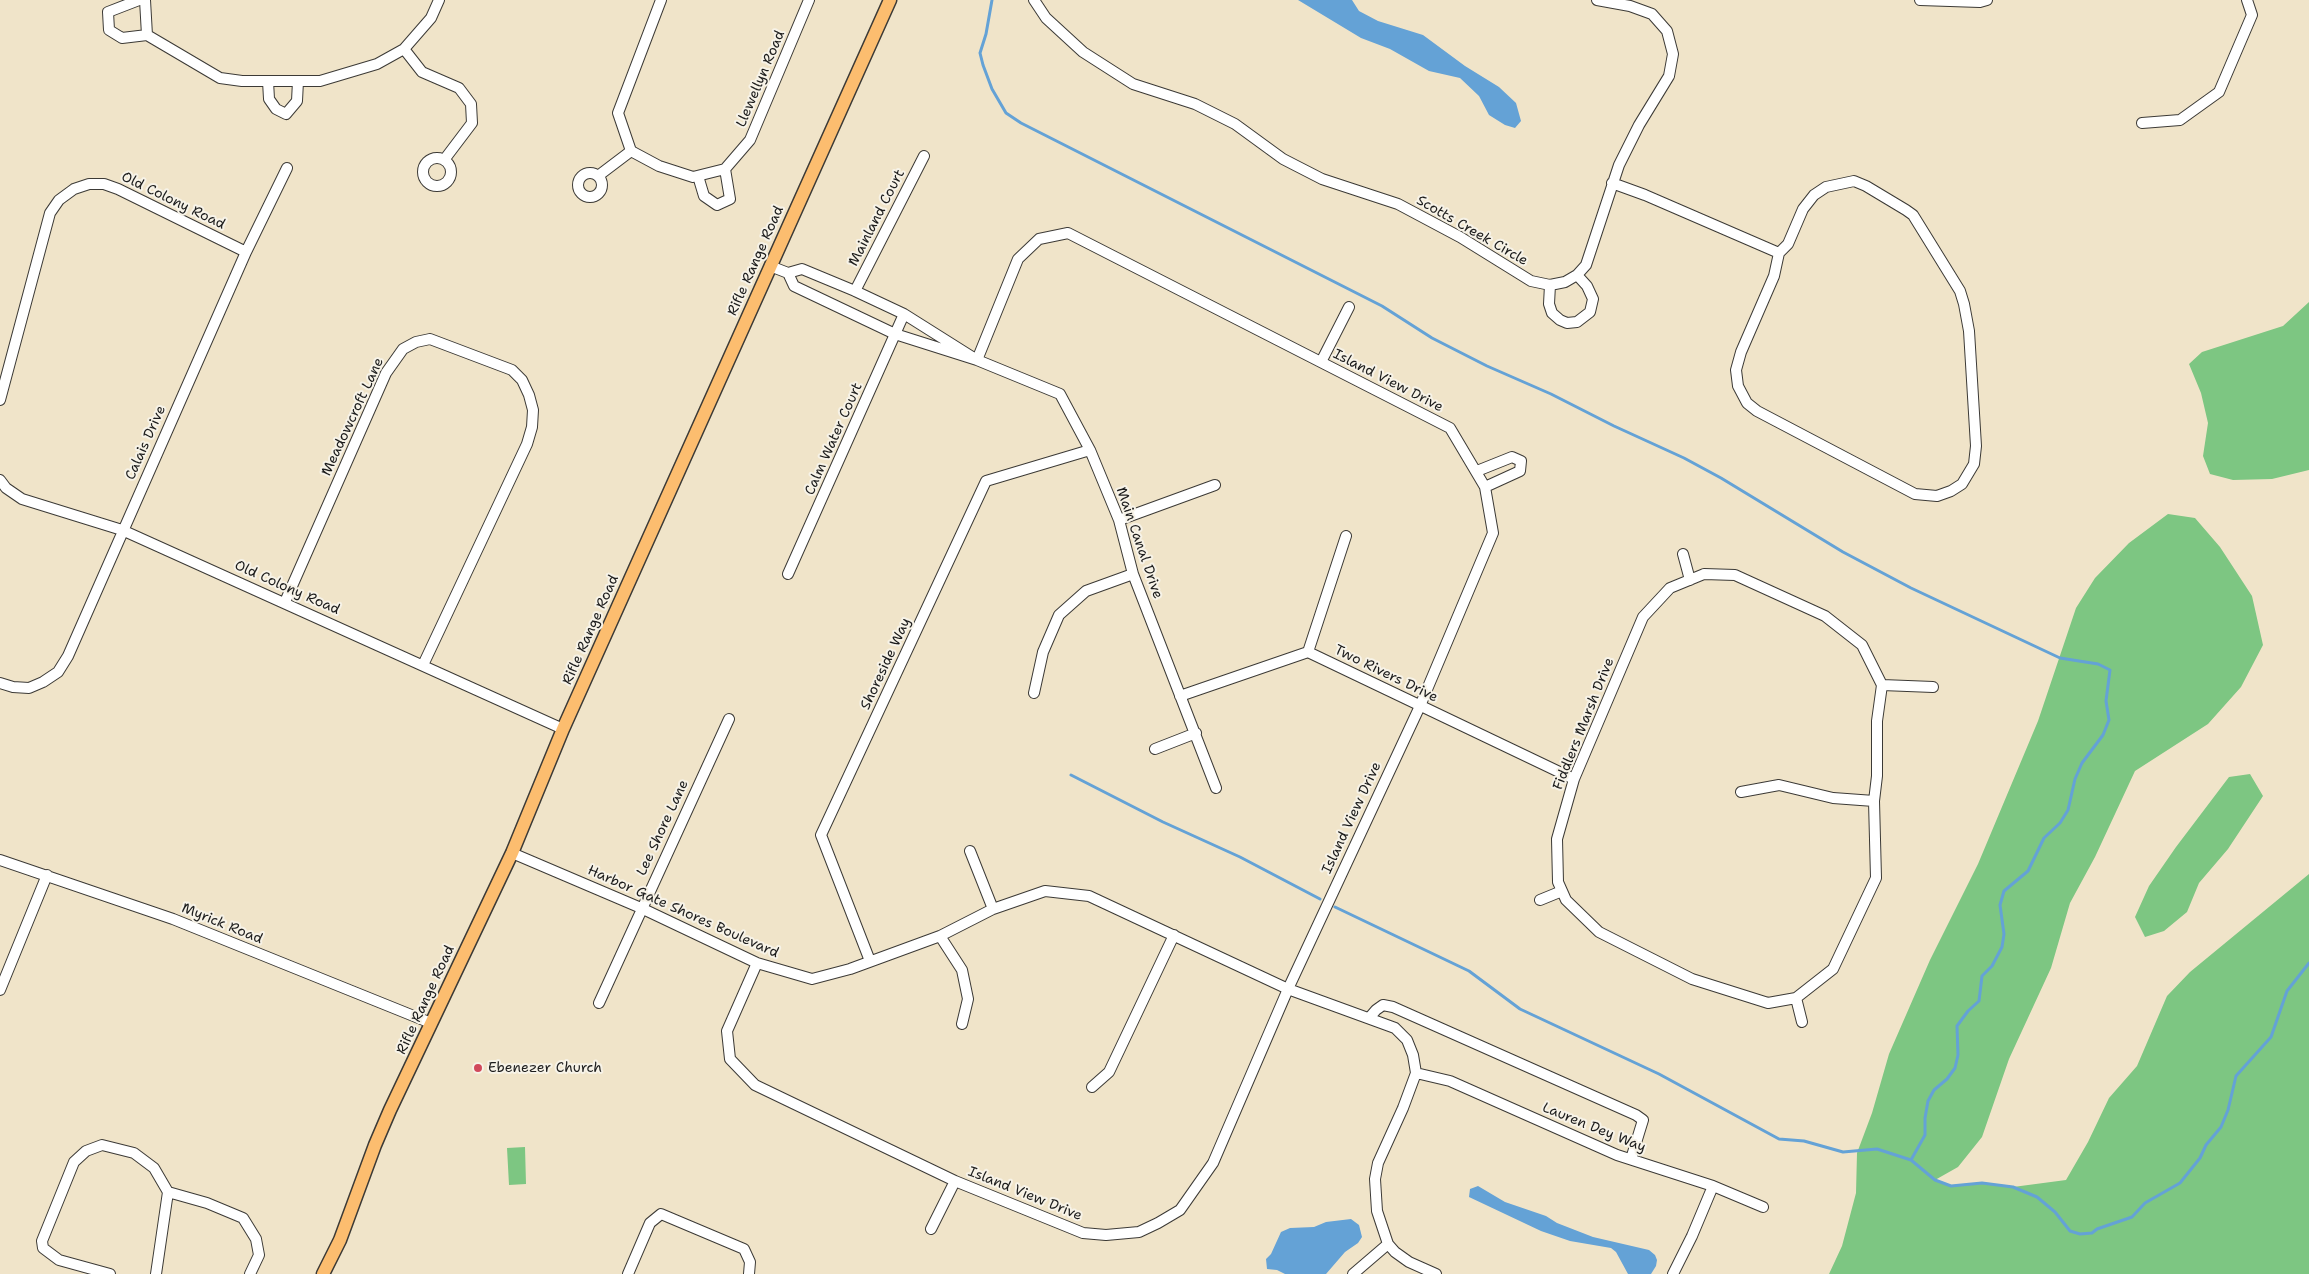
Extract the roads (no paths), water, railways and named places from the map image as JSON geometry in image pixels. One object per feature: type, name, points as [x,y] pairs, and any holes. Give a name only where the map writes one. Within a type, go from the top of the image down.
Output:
[{"type":"main road","name":"Rifle Range Road","points":[[323,1274],[340,1240],[375,1145],[512,853],[563,729],[890,0]]},
{"type":"street","points":[[139,0],[108,12],[109,30],[122,38],[147,35],[220,78],[268,81],[320,81],[377,64],[404,49],[431,18],[439,0]]},
{"type":"street","points":[[145,0],[147,35]]},
{"type":"street","points":[[661,0],[618,113],[630,151],[659,166],[693,177],[725,169],[730,199],[717,205],[704,196],[698,176]]},
{"type":"street","name":"Llewellyn Road","points":[[725,169],[750,140],[809,0]]},
{"type":"street","name":"Scotts Creek Circle","points":[[1034,0],[1046,18],[1083,52],[1133,84],[1195,104],[1234,124],[1283,159],[1322,179],[1398,204],[1460,237],[1530,281],[1550,285]]},
{"type":"street","points":[[1576,275],[1587,286],[1593,299],[1590,312],[1577,322],[1567,323],[1552,313],[1549,304],[1550,285],[1565,282],[1586,265],[1612,183],[1639,125],[1669,76],[1674,54],[1667,31],[1652,14],[1630,6],[1597,0]]},
{"type":"street","points":[[1920,0],[1980,2],[1987,0]]},
{"type":"street","points":[[2142,123],[2180,120],[2219,92],[2252,15],[2248,0]]},
{"type":"street","points":[[404,49],[422,72],[459,88],[471,104],[472,123],[444,160]]},
{"type":"street","points":[[268,81],[269,99],[276,109],[286,114],[297,101],[298,81]]},
{"type":"street","points":[[598,176],[630,151]]},
{"type":"street","name":"Mainland Court","points":[[855,291],[924,156]]},
{"type":"street","name":"Calais Drive","points":[[0,682],[13,687],[29,688],[43,682],[58,672],[68,656],[246,252],[287,168]]},
{"type":"street","points":[[1854,181],[1892,200],[1912,216],[1960,291],[1966,313],[1969,331],[1976,446],[1974,464],[1962,484],[1937,496],[1915,494],[1757,411],[1747,402],[1738,386],[1736,370],[1741,352],[1774,276],[1779,253],[1788,244],[1803,209],[1814,195],[1826,187],[1854,181]]},
{"type":"street","points":[[1612,183],[1645,195],[1779,253]]},
{"type":"street","name":"Old Colony Road","points":[[0,400],[50,213],[59,200],[74,190],[89,184],[104,184],[118,189],[246,252]]},
{"type":"street","name":"Island View Drive","points":[[757,963],[727,1031],[730,1060],[755,1086],[955,1181],[1083,1233],[1106,1235],[1139,1232],[1158,1223],[1180,1210],[1213,1163],[1288,989],[1420,706],[1493,533],[1485,487],[1450,428],[1068,232],[1039,239],[1018,259],[977,360]]},
{"type":"street","name":"Main Canal Drive","points":[[770,266],[788,273],[802,269],[855,291],[904,314],[977,360]]},
{"type":"street","name":"Main Canal Drive","points":[[788,273],[794,286],[895,334],[977,360],[1060,394],[1090,450],[1119,520],[1133,574],[1216,788]]},
{"type":"street","points":[[1321,362],[1349,308]]},
{"type":"street","name":"Calm Water Court","points":[[788,574],[904,314]]},
{"type":"street","name":"Meadowcroft Lane","points":[[285,602],[386,373],[403,349],[416,342],[430,339],[512,370],[522,380],[533,410],[532,427],[527,444],[423,665]]},
{"type":"street","name":"Shoreside Way","points":[[870,961],[821,835],[986,481],[1090,450]]},
{"type":"street","points":[[1477,471],[1512,457],[1521,461],[1520,471],[1485,487]]},
{"type":"street","name":"Old Colony Road","points":[[0,480],[6,488],[22,499],[122,530],[563,729]]},
{"type":"street","points":[[1119,520],[1215,485]]},
{"type":"street","points":[[1180,696],[1308,652],[1346,536]]},
{"type":"street","points":[[1683,554],[1690,580]]},
{"type":"street","points":[[1034,693],[1043,652],[1059,615],[1086,591],[1133,574]]},
{"type":"street","name":"Fiddlers Marsh Drive","points":[[1704,574],[1735,576],[1825,616],[1862,645],[1882,685],[1876,721],[1877,776],[1874,800],[1876,878],[1833,969],[1796,998],[1768,1003],[1692,979],[1599,932],[1566,900],[1558,882],[1557,839],[1574,779],[1643,617],[1670,588],[1704,574]]},
{"type":"street","name":"Two Rivers Drive","points":[[1308,652],[1574,779]]},
{"type":"street","points":[[1882,685],[1933,687]]},
{"type":"street","name":"Lee Shore Lane","points":[[599,1003],[729,719]]},
{"type":"street","points":[[1154,749],[1196,733]]},
{"type":"street","points":[[1741,792],[1779,785],[1833,798],[1874,800]]},
{"type":"street","points":[[970,851],[993,909]]},
{"type":"street","name":"Harbor Gate Shores Boulevard","points":[[512,853],[641,908],[757,963],[812,979],[940,936],[993,909],[1045,891],[1089,896],[1288,989],[1370,1017],[1395,1028],[1407,1040],[1416,1065],[1416,1073]]},
{"type":"street","name":"Myrick Road","points":[[0,860],[173,919],[431,1023]]},
{"type":"street","points":[[0,990],[47,875]]},
{"type":"street","points":[[1540,900],[1562,892]]},
{"type":"street","points":[[1092,1087],[1109,1072],[1174,935]]},
{"type":"street","points":[[940,936],[962,970],[968,999],[962,1024]]},
{"type":"street","points":[[1796,998],[1802,1022]]},
{"type":"street","points":[[1370,1017],[1384,1005],[1393,1007],[1636,1114],[1643,1120],[1631,1159]]},
{"type":"street","points":[[1416,1073],[1403,1108],[1378,1163],[1376,1179],[1377,1211],[1388,1244],[1409,1262],[1436,1274]]},
{"type":"street","name":"Lauren Dey Way","points":[[1416,1073],[1450,1082],[1631,1159],[1713,1186],[1763,1206]]},
{"type":"street","points":[[110,1274],[58,1260],[42,1248],[42,1241],[74,1162],[86,1152],[102,1146],[134,1153],[154,1168],[168,1192],[156,1274]]},
{"type":"street","points":[[931,1229],[955,1181]]},
{"type":"street","points":[[1672,1274],[1692,1236],[1713,1186]]},
{"type":"street","points":[[168,1192],[207,1203],[243,1218],[256,1239],[259,1255],[250,1274]]},
{"type":"street","points":[[628,1274],[650,1223],[661,1214],[744,1248],[750,1262],[748,1274]]},
{"type":"street","points":[[1353,1274],[1388,1244]]},
{"type":"water","points":[[1298,0],[1352,0],[1359,11],[1378,21],[1423,35],[1465,66],[1499,87],[1516,103],[1521,121],[1515,128],[1505,125],[1489,115],[1479,96],[1460,78],[1429,71],[1390,49],[1361,38]]},
{"type":"water","points":[[1478,1186],[1505,1202],[1546,1216],[1557,1223],[1593,1237],[1649,1250],[1655,1255],[1657,1260],[1656,1266],[1651,1274],[1628,1274],[1616,1252],[1611,1248],[1570,1241],[1541,1231],[1469,1197],[1470,1189]]},
{"type":"water","points":[[1351,1219],[1359,1225],[1362,1237],[1358,1243],[1345,1252],[1326,1274],[1285,1274],[1277,1270],[1267,1269],[1266,1259],[1271,1254],[1281,1232],[1290,1228],[1314,1227],[1326,1222]]},
{"type":"waterway","points":[[992,0],[986,34],[980,53],[992,89],[1006,113],[1021,123],[1382,306],[1432,338],[1487,366],[1551,394],[1614,426],[1684,458],[1721,478],[1843,552],[1911,588],[2060,658],[2098,664],[2110,670],[2106,701],[2109,720],[2103,735],[2082,763],[2075,779],[2068,810],[2060,823],[2044,838],[2028,871],[2004,891],[2000,905],[2004,934],[2002,947],[1992,966],[1982,976],[1979,1001],[1968,1011],[1957,1026],[1958,1055],[1955,1068],[1947,1079],[1934,1090],[1928,1101],[1925,1135],[1911,1160]]},
{"type":"waterway","points":[[1071,775],[1163,822],[1240,857],[1320,899]]},
{"type":"waterway","points":[[1335,907],[1469,971],[1520,1009],[1659,1074],[1779,1139],[1804,1141],[1843,1152],[1877,1149],[1911,1160],[1935,1180],[1951,1186],[1982,1183],[2013,1187],[2037,1197],[2055,1212],[2070,1231],[2080,1234],[2092,1233],[2097,1229],[2132,1217],[2145,1203],[2180,1183],[2221,1127],[2228,1110],[2236,1076],[2271,1037],[2287,991],[2309,963]]},
{"type":"place","name":"Ebenezer Church","points":[[478,1068]]}]
